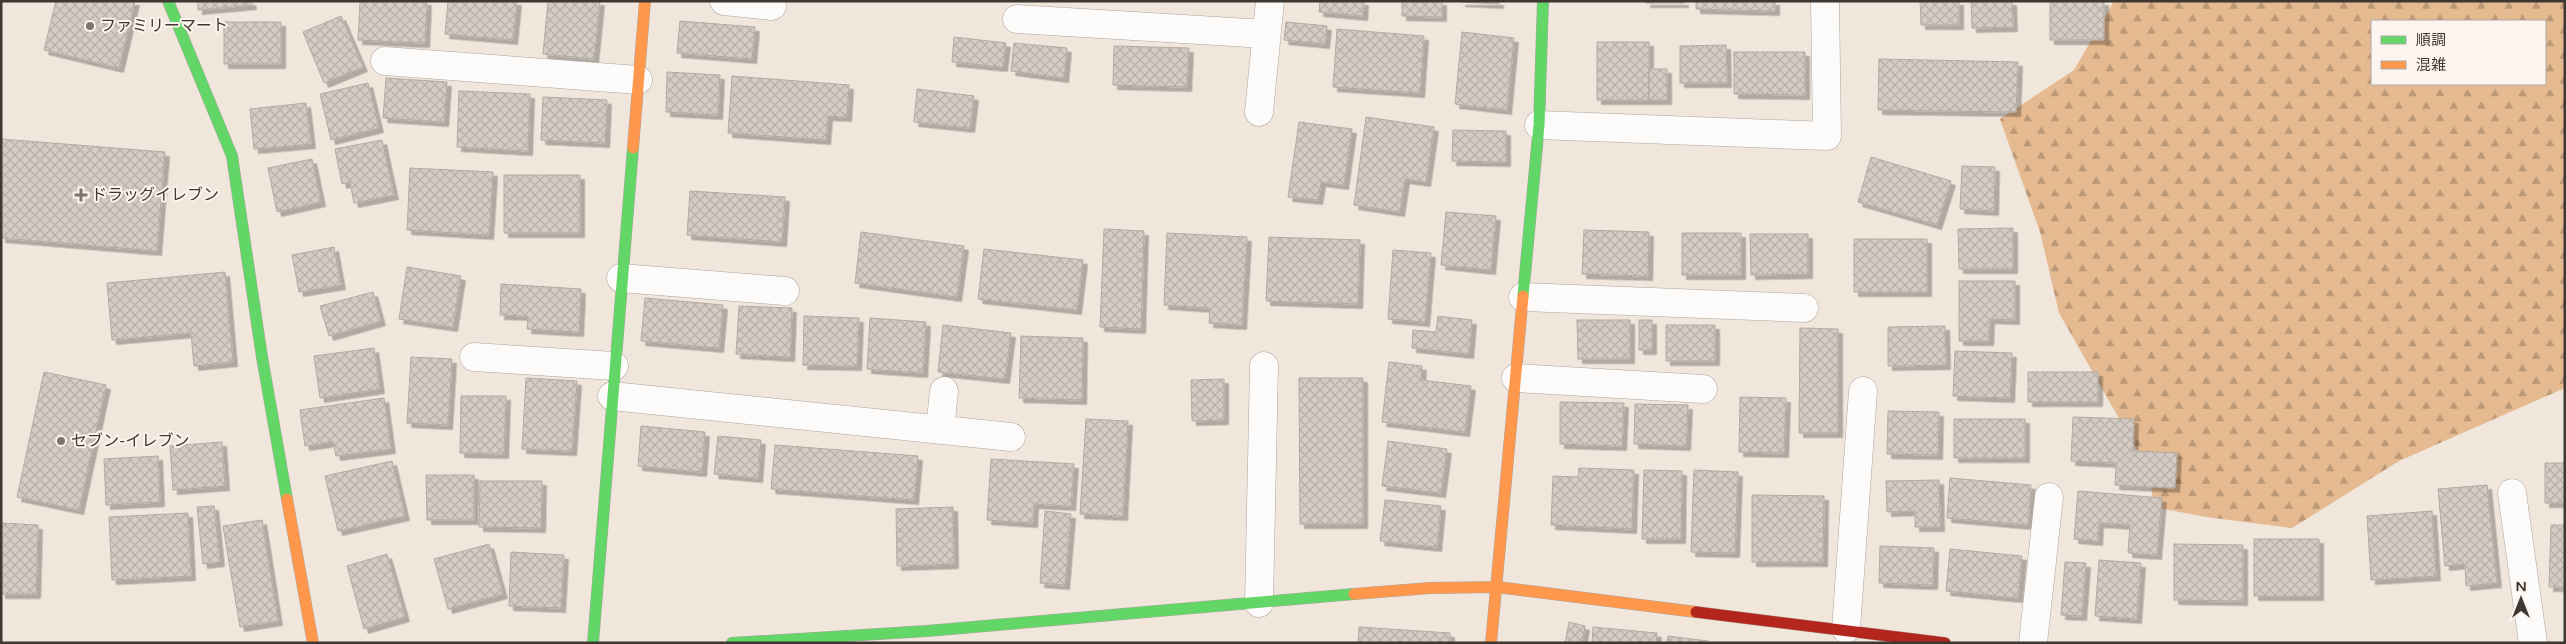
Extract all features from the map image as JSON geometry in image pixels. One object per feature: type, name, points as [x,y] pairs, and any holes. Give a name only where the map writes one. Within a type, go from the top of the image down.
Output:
[{"type":"street","points":[[168,1],[232,156],[262,357],[313,643]]},
{"type":"street","points":[[593,643],[645,1]]},
{"type":"street","points":[[724,1],[772,6]]},
{"type":"street","points":[[1258,112],[1270,1]]},
{"type":"street","points":[[1490,643],[1497,588],[1539,125],[1543,1]]},
{"type":"street","points":[[1539,125],[1827,136],[1825,1]]},
{"type":"street","points":[[1017,19],[1266,34]]},
{"type":"street","points":[[385,61],[638,80]]},
{"type":"street","points":[[622,278],[785,291]]},
{"type":"street","points":[[1523,297],[1804,308]]},
{"type":"street","points":[[474,357],[614,366]]},
{"type":"street","points":[[1258,603],[1264,366]]},
{"type":"street","points":[[1516,378],[1703,389]]},
{"type":"street","points":[[940,430],[944,391]]},
{"type":"street","points":[[1846,629],[1863,392]]},
{"type":"street","points":[[612,396],[1011,437]]},
{"type":"street","points":[[2512,493],[2534,643]]},
{"type":"street","points":[[2033,643],[2049,497]]},
{"type":"street","points":[[732,643],[926,637],[1258,603],[1430,588],[1497,588],[1846,629],[1945,643]]},
{"type":"green space","points":[[2114,1],[2565,1],[2565,388],[2399,461],[2292,528],[2206,517],[2154,507],[2149,471],[2059,313],[2040,232],[2000,119],[2074,70]]},
{"type":"building","name":"ファミリーマート","points":[[56,1],[135,1],[119,68],[44,50]]},
{"type":"building","points":[[198,1],[251,1],[252,5],[198,10]]},
{"type":"building","points":[[360,1],[427,1],[425,43],[358,40]]},
{"type":"building","points":[[448,1],[517,1],[513,40],[445,34]]},
{"type":"building","points":[[548,1],[600,1],[594,59],[543,54]]},
{"type":"building","points":[[1320,1],[1364,1],[1363,16],[1319,12]]},
{"type":"building","points":[[1402,1],[1442,1],[1442,17],[1402,16]]},
{"type":"building","points":[[1499,1],[1499,4],[1461,2]]},
{"type":"building","points":[[1646,1],[1684,1],[1684,3],[1646,3]]},
{"type":"building","points":[[1696,1],[1775,1],[1775,11],[1696,9]]},
{"type":"building","points":[[1920,1],[1959,1],[1959,25],[1921,25]]},
{"type":"building","points":[[1971,1],[2012,1],[2013,27],[1972,28]]},
{"type":"building","points":[[2050,1],[2104,1],[2104,40],[2050,40]]},
{"type":"building","points":[[341,16],[363,67],[324,83],[303,32]]},
{"type":"building","points":[[680,21],[755,27],[752,59],[677,53]]},
{"type":"building","points":[[224,22],[281,22],[281,64],[224,64]]},
{"type":"building","points":[[1286,22],[1327,26],[1325,44],[1284,40]]},
{"type":"building","points":[[1337,29],[1424,36],[1420,93],[1333,87]]},
{"type":"building","points":[[1462,32],[1514,38],[1507,110],[1455,104]]},
{"type":"building","points":[[954,37],[1006,43],[1003,67],[952,62]]},
{"type":"building","points":[[1597,42],[1649,42],[1649,100],[1597,100]]},
{"type":"building","points":[[1014,43],[1067,48],[1064,78],[1011,71]]},
{"type":"building","points":[[1726,45],[1727,83],[1680,83],[1680,46]]},
{"type":"building","points":[[1114,46],[1189,48],[1187,87],[1113,85]]},
{"type":"building","points":[[1734,52],[1805,52],[1805,95],[1734,94]]},
{"type":"building","points":[[1879,59],[2018,62],[2016,112],[1878,110]]},
{"type":"building","points":[[1649,69],[1667,69],[1667,100],[1649,100]]},
{"type":"building","points":[[667,72],[720,75],[718,115],[666,112]]},
{"type":"building","points":[[732,76],[849,85],[847,117],[828,116],[826,140],[728,133]]},
{"type":"building","points":[[386,78],[447,82],[444,122],[383,118]]},
{"type":"building","points":[[368,83],[379,128],[331,140],[320,94]]},
{"type":"building","points":[[917,89],[974,96],[970,128],[914,122]]},
{"type":"building","points":[[459,91],[530,94],[528,151],[457,147]]},
{"type":"building","points":[[543,97],[607,100],[605,143],[541,140]]},
{"type":"building","points":[[306,103],[311,144],[254,149],[250,109]]},
{"type":"building","points":[[1366,117],[1434,127],[1426,182],[1405,179],[1400,212],[1354,205]]},
{"type":"building","points":[[1299,122],[1352,129],[1344,185],[1321,182],[1318,200],[1288,197]]},
{"type":"building","points":[[1453,130],[1506,131],[1506,162],[1452,161]]},
{"type":"building","name":"ドラッグイレブン","points":[[1,139],[165,152],[157,251],[1,238]]},
{"type":"building","points":[[382,140],[394,195],[354,203],[350,182],[342,184],[335,149]]},
{"type":"building","points":[[1871,157],[1951,181],[1937,225],[1858,202]]},
{"type":"building","points":[[312,159],[321,202],[277,212],[268,168]]},
{"type":"building","points":[[1962,166],[1995,167],[1994,211],[1960,209]]},
{"type":"building","points":[[410,168],[493,172],[489,235],[407,230]]},
{"type":"building","points":[[504,175],[580,175],[580,233],[504,233]]},
{"type":"building","points":[[690,191],[785,197],[782,242],[687,235]]},
{"type":"building","points":[[1446,212],[1496,216],[1491,270],[1441,265]]},
{"type":"building","points":[[2013,228],[2013,269],[1959,269],[1958,229]]},
{"type":"building","points":[[1104,229],[1144,231],[1141,329],[1100,327]]},
{"type":"building","points":[[1584,230],[1649,232],[1648,276],[1582,274]]},
{"type":"building","points":[[861,232],[964,246],[957,297],[855,283]]},
{"type":"building","points":[[1167,233],[1247,237],[1242,325],[1209,323],[1210,308],[1164,305]]},
{"type":"building","points":[[1682,233],[1741,233],[1741,275],[1682,275]]},
{"type":"building","points":[[1750,234],[1808,234],[1808,274],[1751,275]]},
{"type":"building","points":[[1269,237],[1360,240],[1358,304],[1266,301]]},
{"type":"building","points":[[1854,239],[1927,239],[1927,292],[1854,292]]},
{"type":"building","points":[[334,247],[341,285],[299,292],[292,255]]},
{"type":"building","points":[[984,249],[1083,260],[1077,310],[978,299]]},
{"type":"building","points":[[1393,250],[1431,253],[1425,322],[1388,319]]},
{"type":"building","points":[[407,267],[461,276],[453,327],[399,319]]},
{"type":"building","points":[[225,272],[233,362],[194,366],[191,333],[112,340],[107,283]]},
{"type":"building","points":[[1959,281],[2015,281],[2015,320],[1990,319],[1989,341],[1959,341]]},
{"type":"building","points":[[501,284],[581,289],[579,332],[527,329],[528,316],[500,315]]},
{"type":"building","points":[[373,292],[381,321],[329,336],[320,306]]},
{"type":"building","points":[[645,298],[723,305],[719,348],[641,341]]},
{"type":"building","points":[[739,306],[792,308],[790,357],[736,354]]},
{"type":"building","points":[[804,316],[859,318],[857,366],[803,365]]},
{"type":"building","points":[[1438,316],[1472,320],[1469,354],[1412,348],[1413,330],[1436,332]]},
{"type":"building","points":[[870,318],[926,322],[923,373],[867,369]]},
{"type":"building","points":[[1577,320],[1630,320],[1630,359],[1578,359]]},
{"type":"building","points":[[1639,320],[1652,320],[1652,350],[1639,350]]},
{"type":"building","points":[[943,325],[1011,333],[1005,379],[938,372]]},
{"type":"building","points":[[1666,325],[1715,325],[1715,361],[1666,361]]},
{"type":"building","points":[[1945,326],[1946,365],[1888,366],[1888,327]]},
{"type":"building","points":[[1800,328],[1838,329],[1838,433],[1799,433]]},
{"type":"building","points":[[1021,336],[1083,338],[1082,400],[1019,398]]},
{"type":"building","points":[[374,348],[380,389],[320,398],[314,356]]},
{"type":"building","points":[[1955,351],[2012,353],[2010,398],[1953,396]]},
{"type":"building","points":[[411,357],[452,359],[448,425],[407,423]]},
{"type":"building","points":[[1389,362],[1422,366],[1421,380],[1471,386],[1465,432],[1382,422]]},
{"type":"building","name":"セブン-イレブン","points":[[44,372],[106,385],[79,510],[17,497]]},
{"type":"building","points":[[2028,372],[2098,372],[2098,402],[2028,402]]},
{"type":"building","points":[[526,378],[577,381],[572,451],[522,449]]},
{"type":"building","points":[[1299,378],[1363,378],[1363,524],[1300,524]]},
{"type":"building","points":[[1224,379],[1224,420],[1192,421],[1191,380]]},
{"type":"building","points":[[461,396],[506,396],[504,454],[460,453]]},
{"type":"building","points":[[1740,397],[1786,398],[1784,453],[1739,452]]},
{"type":"building","points":[[384,398],[391,449],[336,456],[333,442],[305,446],[300,410]]},
{"type":"building","points":[[1560,402],[1624,403],[1622,446],[1560,444]]},
{"type":"building","points":[[1635,404],[1688,405],[1686,446],[1634,444]]},
{"type":"building","points":[[1888,411],[1939,412],[1938,455],[1887,454]]},
{"type":"building","points":[[2073,417],[2134,419],[2133,451],[2177,453],[2175,488],[2115,485],[2116,463],[2071,461]]},
{"type":"building","points":[[1086,419],[1128,421],[1123,516],[1080,514]]},
{"type":"building","points":[[1954,419],[2025,419],[2025,458],[1954,458]]},
{"type":"building","points":[[641,426],[705,432],[702,472],[638,466]]},
{"type":"building","points":[[718,436],[761,440],[758,478],[714,474]]},
{"type":"building","points":[[1388,441],[1447,449],[1441,493],[1382,486]]},
{"type":"building","points":[[222,442],[225,486],[173,490],[170,446]]},
{"type":"building","points":[[775,445],[918,456],[914,500],[771,489]]},
{"type":"building","points":[[158,456],[160,502],[106,505],[104,459]]},
{"type":"building","points":[[991,459],[1074,464],[1071,506],[1034,504],[1033,523],[987,520]]},
{"type":"building","points":[[392,461],[405,516],[338,531],[325,476]]},
{"type":"building","points":[[2545,463],[2565,463],[2565,503],[2545,503]]},
{"type":"building","points":[[1579,468],[1634,470],[1632,529],[1551,525],[1553,476],[1578,477]]},
{"type":"building","points":[[1644,470],[1682,471],[1681,539],[1642,539]]},
{"type":"building","points":[[1694,470],[1738,472],[1735,553],[1691,552]]},
{"type":"building","points":[[426,475],[474,475],[474,520],[427,520]]},
{"type":"building","points":[[1950,478],[2031,485],[2028,525],[1947,518]]},
{"type":"building","points":[[1939,480],[1940,527],[1915,527],[1915,511],[1887,512],[1886,481]]},
{"type":"building","points":[[480,481],[542,481],[541,528],[479,527]]},
{"type":"building","points":[[2487,485],[2497,583],[2466,586],[2465,564],[2445,566],[2438,489]]},
{"type":"building","points":[[2078,491],[2162,498],[2157,555],[2128,553],[2130,525],[2099,523],[2098,541],[2074,539]]},
{"type":"building","points":[[1752,495],[1824,496],[1823,562],[1752,562]]},
{"type":"building","points":[[1385,500],[1441,506],[1437,547],[1380,541]]},
{"type":"building","points":[[214,506],[220,562],[203,564],[197,507]]},
{"type":"building","points":[[953,507],[954,564],[897,566],[896,509]]},
{"type":"building","points":[[1045,511],[1071,514],[1065,585],[1040,583]]},
{"type":"building","points":[[2432,511],[2436,576],[2371,580],[2367,516]]},
{"type":"building","points":[[188,513],[191,576],[112,580],[109,517]]},
{"type":"building","points":[[262,520],[278,621],[240,627],[223,526]]},
{"type":"building","points":[[1,523],[38,525],[36,594],[1,594]]},
{"type":"building","points":[[2551,525],[2565,525],[2565,587],[2549,587]]},
{"type":"building","points":[[2254,539],[2319,539],[2319,596],[2254,596]]},
{"type":"building","points":[[489,544],[503,594],[448,609],[434,559]]},
{"type":"building","points":[[2174,544],[2243,545],[2243,601],[2174,600]]},
{"type":"building","points":[[1880,546],[1934,548],[1933,585],[1879,583]]},
{"type":"building","points":[[1950,549],[2022,556],[2018,598],[1946,591]]},
{"type":"building","points":[[511,552],[564,555],[561,608],[509,606]]},
{"type":"building","points":[[387,554],[405,617],[364,629],[347,566]]},
{"type":"building","points":[[2099,560],[2141,563],[2137,619],[2095,616]]},
{"type":"building","points":[[2065,562],[2086,563],[2082,616],[2061,615]]},
{"type":"building","points":[[1569,622],[1585,626],[1582,643],[1565,643]]},
{"type":"building","points":[[1359,627],[1450,633],[1450,643],[1358,643]]},
{"type":"building","points":[[1593,627],[1657,633],[1656,643],[1592,643]]},
{"type":"building","points":[[1668,636],[1708,641],[1708,643],[1667,643]]},
{"type":"traffic: fast","points":[[168,1],[232,156],[262,357],[287,499]]},
{"type":"traffic: fast","points":[[1523,296],[1539,125],[1543,1]]},
{"type":"traffic: fast","points":[[593,643],[633,148]]},
{"type":"traffic: fast","points":[[732,643],[927,631],[1354,594]]},
{"type":"traffic: slow","points":[[633,148],[645,1]]},
{"type":"traffic: slow","points":[[1491,643],[1523,296]]},
{"type":"traffic: slow","points":[[287,499],[313,643]]},
{"type":"traffic: slow","points":[[1354,594],[1430,588],[1497,587],[1696,612]]},
{"type":"traffic: jam","points":[[1696,612],[1945,643]]},
{"type":"place","name":"ファミリーマート","points":[[90,26]]},
{"type":"place","name":"ドラッグイレブン","points":[[81,195]]},
{"type":"place","name":"セブン-イレブン","points":[[61,441]]}]
